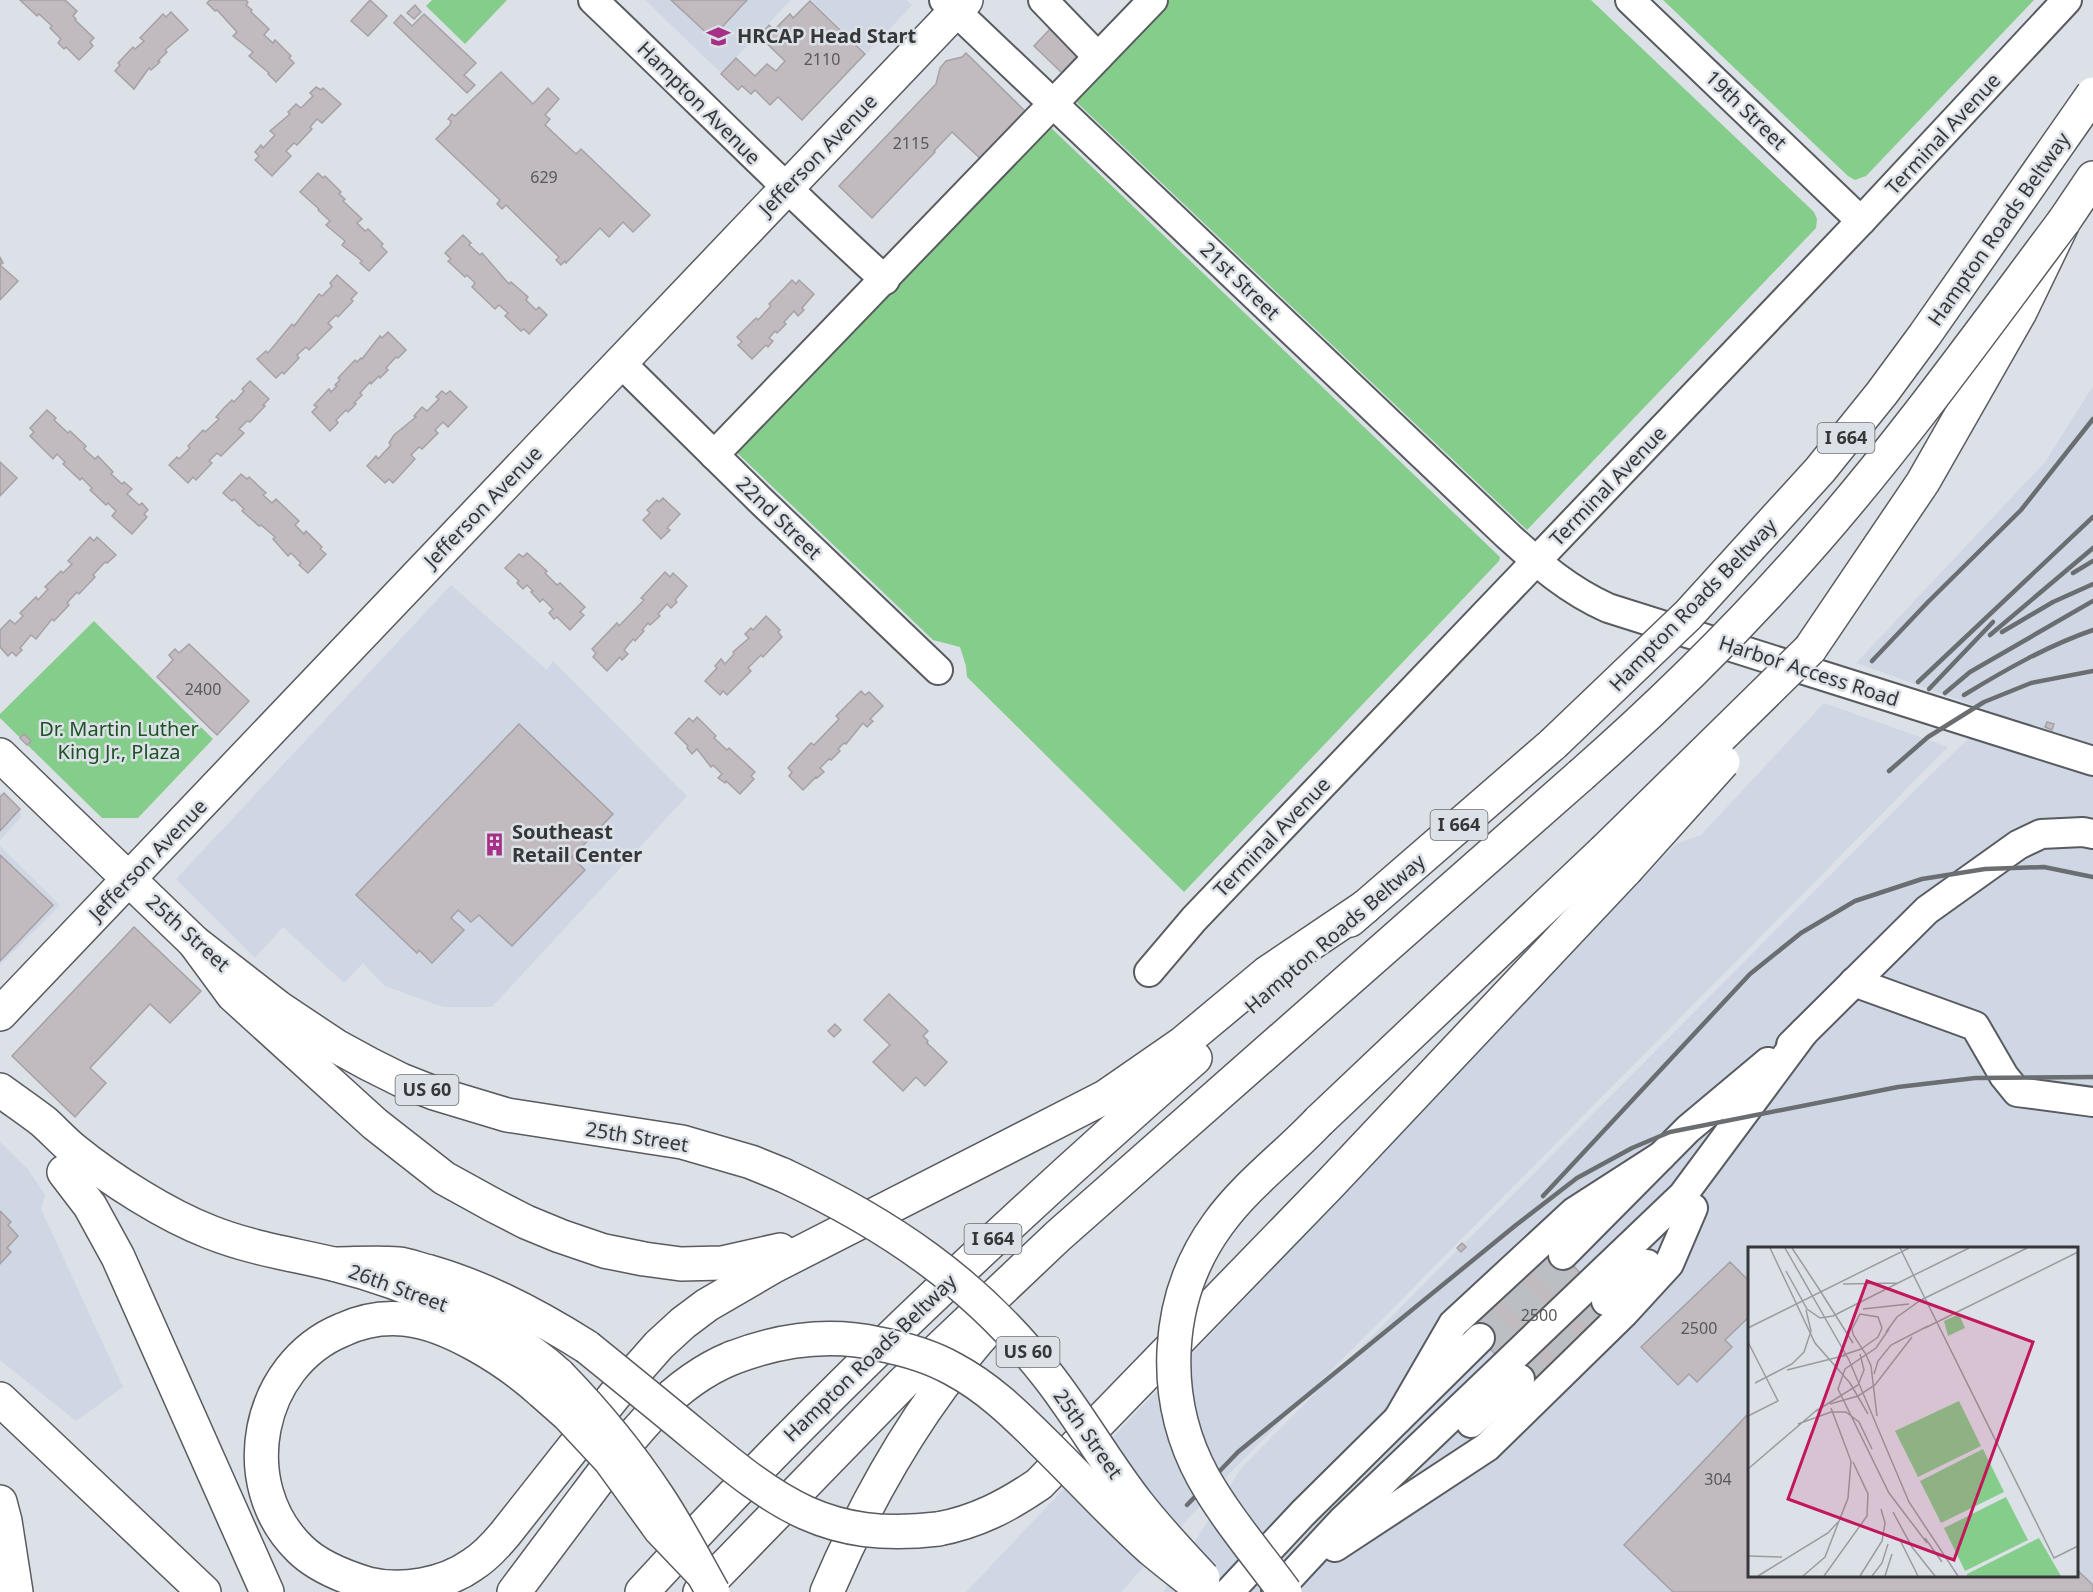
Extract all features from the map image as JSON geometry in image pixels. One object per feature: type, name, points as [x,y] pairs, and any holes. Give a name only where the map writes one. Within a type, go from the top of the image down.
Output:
[{"type":"main road","name":"Jefferson Avenue","points":[[0,1014],[786,189],[955,4]]},
{"type":"main road","name":"Hampton Roads Beltway","points":[[642,1592],[800,1425],[984,1247],[1101,1140],[1553,744],[1688,615],[1820,470],[1882,393],[2093,94]]},
{"type":"main road","name":"I 664","points":[[705,1586],[903,1383],[1006,1284],[1633,729],[1684,680],[1815,541],[1917,417],[2064,221],[2093,178]]},
{"type":"main road","points":[[334,1264],[399,1264],[477,1288],[510,1303],[588,1347],[770,1494],[790,1506],[836,1524],[867,1530],[908,1532],[938,1529],[967,1522],[990,1513],[1021,1496],[1045,1478],[1329,1185],[1615,861],[1810,649],[1923,482],[2020,312],[2064,221]]},
{"type":"main road","name":"25th Street","points":[[0,755],[194,942],[279,1008],[336,1046],[400,1080],[434,1093],[507,1114],[682,1142],[751,1162],[855,1210],[913,1247],[942,1269],[1001,1322],[1048,1376],[1116,1474],[1162,1535],[1217,1592]]},
{"type":"main road","points":[[1285,1592],[1218,1501],[1193,1458],[1183,1427],[1173,1368],[1174,1339],[1187,1282],[1200,1253],[1216,1226],[1240,1197],[1319,1121],[1615,861]]},
{"type":"main road","points":[[705,1586],[610,1460],[575,1423],[551,1384],[529,1380],[486,1350],[437,1327],[405,1319],[375,1319],[330,1334],[312,1346],[287,1373],[274,1395],[261,1438],[260,1463],[272,1509],[284,1530],[301,1550],[320,1563],[375,1586],[416,1586],[452,1575],[471,1566],[490,1551],[505,1534],[614,1396],[643,1361],[683,1323],[730,1290],[833,1234],[1105,1097],[1183,1043],[1267,973],[1365,907]]},
{"type":"main road","points":[[194,942],[233,995],[375,1124],[444,1178],[526,1222],[604,1251],[681,1264],[722,1263],[743,1259],[833,1234]]},
{"type":"main road","name":"26th Street","points":[[0,1090],[114,1179],[208,1232],[242,1244],[334,1264],[392,1283],[450,1306],[544,1361],[551,1384]]},
{"type":"main road","points":[[0,1096],[19,1123],[64,1172],[90,1206],[118,1257],[267,1592]]},
{"type":"main road","points":[[827,1592],[862,1515],[915,1424],[982,1335],[1070,1247],[1125,1177]]},
{"type":"main road","points":[[514,1592],[597,1482],[652,1414],[690,1381],[732,1358],[763,1348],[789,1342],[841,1339],[863,1340],[909,1351],[952,1369],[974,1382],[1011,1411],[1151,1549],[1205,1592]]},
{"type":"main road","points":[[0,1399],[204,1592]]},
{"type":"main road","points":[[0,1502],[16,1592]]},
{"type":"street","name":"Hampton Avenue","points":[[594,0],[685,87],[786,189],[885,280]]},
{"type":"street","points":[[1043,0],[1098,57]]},
{"type":"street","points":[[714,455],[1153,0]]},
{"type":"street","name":"19th Street","points":[[1630,0],[1861,220]]},
{"type":"street","name":"Terminal Avenue","points":[[1149,972],[1194,920],[1861,220],[2067,0]]},
{"type":"street","name":"21st Street","points":[[955,4],[1054,103],[1536,561]]},
{"type":"street","name":"22nd Street","points":[[621,363],[938,670]]},
{"type":"street","name":"Harbor Access Road","points":[[1536,561],[1583,597],[1608,608],[2093,761]]},
{"type":"street","points":[[1804,1032],[1688,1129],[1661,1156],[1571,1263],[1671,1182],[1711,1124],[1804,1032],[1854,982],[1927,910],[2018,845],[2041,834],[2083,832],[2093,834]]},
{"type":"street","points":[[1854,982],[1975,1026],[2004,1076],[2017,1092],[2093,1102]]},
{"type":"street","points":[[1606,1301],[1657,1255],[1723,1169],[1760,1115],[1804,1032]]},
{"type":"street","points":[[1276,1592],[1343,1520],[1683,1195],[1804,1032]]},
{"type":"street","points":[[1398,1419],[1453,1324],[1574,1212],[1661,1156]]},
{"type":"street","points":[[1335,1547],[1487,1447],[1624,1313],[1669,1264],[1693,1208]]},
{"type":"street","points":[[1229,1592],[1303,1513],[1398,1419],[1487,1345],[1252,1592]]},
{"type":"street","points":[[1294,1592],[1335,1547],[1520,1379]]},
{"type":"shaded area","name":"HRCAP Head Start","points":[[645,0],[791,0],[721,73]]},
{"type":"shaded area","name":"HRCAP Head Start","points":[[811,0],[907,0],[912,5],[867,53]]},
{"type":"shaded area","points":[[2093,386],[2093,1592],[1163,1592],[1242,1467],[1915,790],[1995,713],[1856,663],[2045,462]]},
{"type":"shaded area","points":[[451,585],[547,670],[553,661],[687,796],[492,1007],[443,1007],[385,986],[363,963],[344,983],[283,927],[255,958],[176,879]]},
{"type":"shaded area","points":[[1824,703],[1948,747],[1233,1470],[1121,1592],[966,1592],[1676,844],[1701,835]]},
{"type":"shaded area","points":[[0,792],[20,809],[21,817],[0,840]]},
{"type":"shaded area","points":[[0,846],[60,905],[0,965]]},
{"type":"shaded area","points":[[0,1142],[28,1169],[45,1195],[41,1209],[123,1387],[76,1421],[0,1360]]},
{"type":"green space","points":[[432,0],[507,0],[465,44],[426,6]]},
{"type":"green space","points":[[1159,0],[1591,0],[1814,212],[1817,219],[1816,228],[1527,530],[1069,95]]},
{"type":"green space","points":[[1663,0],[2034,0],[1866,176],[1855,180],[1848,176]]},
{"type":"green space","points":[[1045,122],[1500,557],[1499,561],[1184,892],[967,677],[960,647],[933,640],[732,448]]},
{"type":"green space","name":"Dr. Martin Luther King Jr., Plaza","points":[[94,621],[213,739],[138,818],[102,818],[0,718],[0,714]]},
{"type":"building","points":[[20,0],[65,0],[77,11],[73,16],[75,20],[94,38],[90,42],[93,46],[79,60],[66,47],[64,49],[58,43],[61,39],[50,28],[52,26]]},
{"type":"building","points":[[210,0],[246,0],[248,2],[246,5],[252,10],[251,12],[269,29],[264,35],[273,43],[275,40],[291,56],[289,58],[294,63],[276,82],[249,56],[253,52],[233,36],[237,32],[217,10],[215,11],[207,3]]},
{"type":"building","points":[[370,0],[387,16],[368,36],[351,21]]},
{"type":"building","points":[[671,0],[747,0],[712,38]]},
{"type":"building","points":[[810,1],[865,54],[802,120],[778,97],[770,105],[755,90],[751,94],[742,86],[738,90],[721,74],[736,58],[755,76],[767,64],[776,71],[785,61],[759,36],[769,25],[774,30],[790,14],[793,18]]},
{"type":"building","points":[[415,5],[421,12],[414,19],[407,13]]},
{"type":"building","points":[[171,12],[188,30],[165,50],[167,52],[158,61],[160,62],[151,70],[149,68],[134,89],[115,71],[120,65],[118,63],[133,47],[135,49],[144,41],[140,38],[163,14],[166,17]]},
{"type":"building","points":[[424,14],[476,63],[464,75],[475,85],[467,93],[394,23],[401,15],[412,26]]},
{"type":"building","points":[[1050,29],[1078,55],[1062,73],[1034,46]]},
{"type":"building","points":[[966,53],[1028,114],[1021,121],[1018,119],[1007,131],[1012,135],[985,163],[952,132],[872,218],[839,186],[936,84],[940,68],[946,61],[962,57]]},
{"type":"building","points":[[501,72],[533,104],[548,88],[559,99],[545,115],[550,119],[545,125],[576,154],[581,149],[650,215],[633,232],[623,222],[609,237],[600,228],[566,263],[565,261],[561,265],[556,260],[559,257],[506,205],[502,209],[497,204],[500,200],[436,139],[450,125],[451,121],[448,119],[452,114],[455,116]]},
{"type":"building","points":[[316,87],[321,90],[323,88],[341,104],[322,123],[317,119],[310,127],[312,129],[297,145],[294,143],[286,151],[291,156],[272,176],[255,160],[259,156],[255,152],[261,145],[263,148],[275,135],[270,131],[290,114],[288,112],[296,104],[301,108],[313,96],[310,93]]},
{"type":"building","points":[[318,173],[323,178],[325,176],[341,192],[339,194],[345,199],[343,201],[362,219],[357,223],[365,231],[368,229],[383,244],[381,246],[387,252],[369,271],[360,263],[362,261],[342,245],[345,241],[326,225],[330,221],[300,192]]},
{"type":"building","points":[[463,235],[471,243],[469,245],[480,255],[482,253],[509,284],[511,282],[528,297],[526,300],[536,310],[539,307],[547,315],[529,334],[524,329],[521,331],[505,316],[508,313],[499,305],[495,309],[472,287],[475,283],[448,261],[451,259],[445,253]]},
{"type":"building","points":[[0,265],[18,281],[0,300]]},
{"type":"building","points":[[337,275],[357,293],[351,299],[353,301],[338,317],[336,315],[328,323],[332,327],[309,350],[306,347],[297,355],[299,358],[284,374],[282,372],[276,378],[257,359],[266,351],[268,353],[292,324],[294,326],[319,294],[322,296],[332,286],[330,283]]},
{"type":"building","points":[[792,280],[796,284],[799,280],[814,294],[802,308],[804,310],[798,316],[794,311],[784,322],[786,324],[769,338],[773,341],[768,347],[766,345],[752,359],[738,345],[742,342],[737,337],[756,318],[758,320],[771,306],[769,304]]},
{"type":"building","points":[[388,332],[406,350],[398,358],[396,357],[380,378],[379,376],[371,384],[370,382],[360,393],[362,395],[354,403],[356,404],[336,420],[338,423],[330,431],[312,412],[317,407],[314,405],[329,389],[331,392],[337,386],[335,385],[340,380],[338,378],[355,360],[357,362],[362,359],[380,336],[382,338]]},
{"type":"building","points":[[250,381],[269,399],[263,405],[265,406],[250,422],[247,421],[239,429],[244,433],[221,456],[217,453],[209,461],[212,463],[196,480],[193,477],[188,483],[169,465],[190,448],[188,446],[203,430],[205,432],[219,419],[216,417],[232,400],[234,402]]},
{"type":"building","points":[[442,391],[446,394],[450,391],[467,407],[448,427],[443,422],[435,430],[438,433],[422,449],[419,447],[411,455],[415,459],[393,483],[389,479],[385,483],[367,466],[376,456],[378,459],[391,445],[389,443],[394,435],[416,417],[414,416],[422,407],[427,411],[439,399],[436,397]]},
{"type":"building","points":[[47,410],[68,433],[70,431],[86,446],[84,449],[95,459],[98,456],[113,472],[111,474],[132,489],[127,494],[139,505],[142,503],[148,510],[144,514],[147,517],[132,534],[112,516],[116,511],[90,490],[92,488],[82,478],[80,480],[63,464],[65,462],[57,454],[53,459],[30,436],[34,432],[30,428]]},
{"type":"building","points":[[0,462],[17,478],[0,496]]},
{"type":"building","points":[[241,474],[247,479],[249,477],[266,493],[263,495],[272,503],[276,499],[299,521],[295,525],[304,534],[306,531],[322,547],[320,549],[326,554],[308,573],[291,553],[288,556],[273,539],[275,537],[242,511],[244,509],[234,499],[232,501],[223,493]]},
{"type":"building","points":[[663,498],[680,514],[667,528],[670,530],[661,539],[643,520],[650,513],[647,510],[657,500],[659,502]]},
{"type":"building","points":[[90,537],[94,541],[97,537],[116,555],[107,563],[105,562],[93,575],[95,577],[79,594],[77,592],[67,603],[69,605],[54,621],[52,619],[36,639],[31,635],[16,656],[12,652],[8,656],[0,647],[0,630],[10,620],[15,624],[23,616],[20,613],[36,597],[38,600],[48,589],[45,587],[61,571],[63,573],[72,564],[68,561]]},
{"type":"building","points":[[527,553],[547,571],[545,573],[557,585],[560,583],[585,607],[580,612],[584,615],[570,630],[557,617],[554,619],[549,613],[553,609],[543,599],[540,602],[527,585],[523,589],[517,583],[519,581],[505,568],[519,554],[523,557]]},
{"type":"building","points":[[665,572],[670,577],[673,573],[687,586],[675,600],[677,602],[671,608],[667,604],[658,614],[660,616],[650,625],[648,623],[642,630],[644,631],[624,650],[628,654],[622,660],[620,657],[607,671],[593,657],[596,653],[592,649],[644,600],[641,598]]},
{"type":"building","points":[[766,616],[780,630],[778,632],[782,637],[763,657],[761,655],[748,668],[751,671],[727,695],[723,691],[720,695],[705,681],[717,668],[715,666],[721,659],[725,664],[734,654],[733,652],[749,638],[745,634],[751,628],[753,630]]},
{"type":"building","points":[[189,644],[249,701],[217,735],[157,677],[173,660],[169,655],[175,649],[179,653]]},
{"type":"building","points":[[861,691],[865,695],[869,692],[883,706],[870,719],[873,721],[867,727],[863,723],[846,744],[844,743],[838,749],[840,751],[820,768],[824,772],[803,790],[789,776],[792,772],[788,768],[811,743],[814,745],[839,719],[836,716]]},
{"type":"building","points":[[697,717],[716,736],[714,738],[727,750],[729,748],[755,772],[751,776],[754,779],[740,794],[726,781],[725,783],[718,778],[722,774],[713,765],[711,767],[697,749],[692,754],[688,746],[675,733],[689,718],[693,722]]},
{"type":"building","points":[[2047,722],[2054,724],[2052,730],[2045,727]]},
{"type":"building","name":"Southeast Retail Center","points":[[519,724],[613,814],[572,857],[585,870],[512,946],[479,915],[471,922],[458,910],[451,918],[464,930],[432,963],[419,950],[417,953],[356,895]]},
{"type":"building","points":[[24,734],[31,741],[27,745],[20,738]]},
{"type":"building","points":[[4,793],[20,809],[0,831],[0,797]]},
{"type":"building","points":[[0,855],[53,905],[0,961]]},
{"type":"building","points":[[134,927],[201,991],[170,1023],[150,1004],[90,1068],[106,1083],[75,1117],[12,1056]]},
{"type":"building","points":[[889,994],[928,1031],[923,1036],[928,1041],[927,1043],[947,1062],[925,1086],[916,1077],[903,1091],[873,1062],[890,1045],[864,1020]]},
{"type":"building","points":[[835,1024],[841,1030],[834,1037],[828,1031]]},
{"type":"building","points":[[0,1211],[11,1222],[8,1225],[18,1236],[7,1248],[11,1252],[0,1264]]},
{"type":"building","points":[[1547,1237],[1615,1311],[1532,1393],[1462,1319]]},
{"type":"building","points":[[1462,1243],[1466,1247],[1461,1252],[1457,1248]]},
{"type":"building","points":[[1730,1262],[1748,1280],[1748,1318],[1725,1340],[1732,1347],[1697,1382],[1689,1374],[1678,1385],[1641,1347]]},
{"type":"building","points":[[1748,1414],[1748,1577],[2078,1577],[2078,1571],[2093,1585],[2093,1592],[1673,1592],[1624,1545]]},
{"type":"tunnel","points":[[1480,1338],[1563,1255]]},
{"type":"tunnel","points":[[1495,1353],[1579,1272]]},
{"type":"tunnel","points":[[1520,1379],[1606,1301]]},
{"type":"railway","points":[[1872,661],[2021,510],[2093,419]]},
{"type":"railway","points":[[1918,682],[2093,517]]},
{"type":"railway","points":[[1990,635],[2093,548]]},
{"type":"railway","points":[[2073,573],[2093,561]]},
{"type":"railway","points":[[2002,632],[2053,602],[2093,584]]},
{"type":"railway","points":[[1945,693],[1970,672],[2093,601]]},
{"type":"railway","points":[[1929,689],[1993,622]]},
{"type":"railway","points":[[1964,695],[2027,659],[2093,630]]},
{"type":"railway","points":[[1889,771],[1928,737],[1984,702],[2031,683],[2093,671]]},
{"type":"railway","points":[[1543,1196],[1750,974],[1801,933],[1855,901],[1922,879],[1985,869],[2044,867],[2093,877]]},
{"type":"railway","points":[[1187,1505],[1238,1452],[1516,1225],[1577,1178],[1632,1148],[1670,1132],[1898,1087],[1975,1078],[2093,1077]]},
{"type":"place","name":"HRCAP Head Start","points":[[719,36]]},
{"type":"place","name":"Southeast Retail Center","points":[[494,844]]}]
